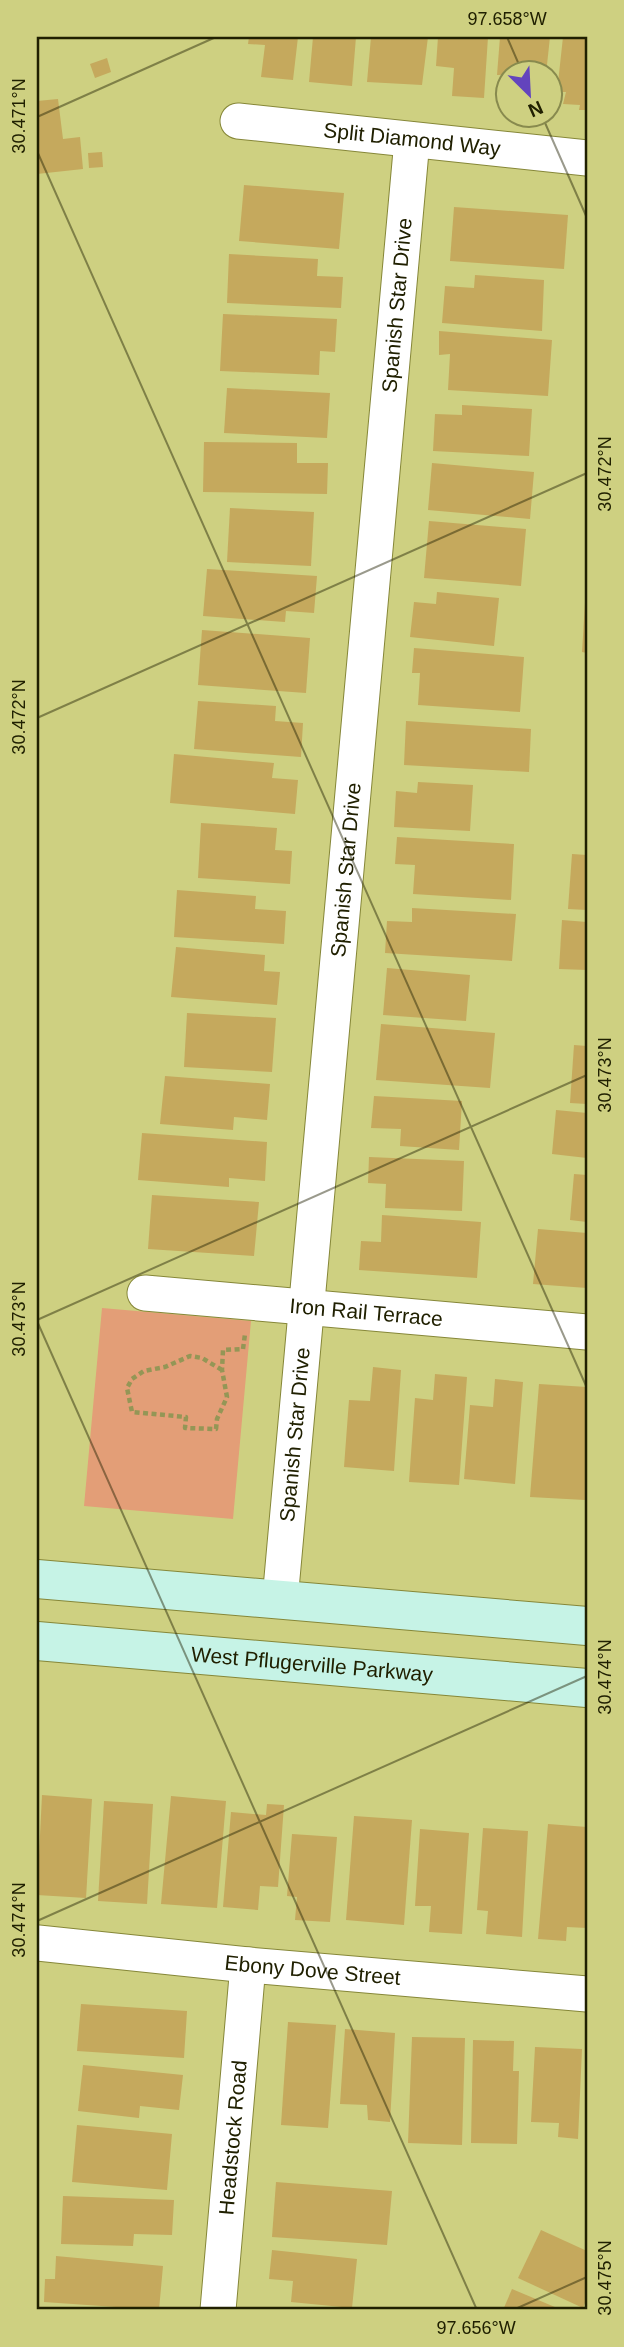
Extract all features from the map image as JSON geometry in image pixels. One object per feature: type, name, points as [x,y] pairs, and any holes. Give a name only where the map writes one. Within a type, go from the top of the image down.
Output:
[{"type":"main road","points":[[37,1579],[587,1626]]},
{"type":"main road","name":"West Pflugerville Parkway","points":[[37,1641],[587,1688]]},
{"type":"street","name":"Split Diamond Way","points":[[238,121],[587,158]]},
{"type":"street","name":"Spanish Star Drive","points":[[279,1600],[412,140]]},
{"type":"street","name":"Iron Rail Terrace","points":[[145,1293],[587,1332]]},
{"type":"street","name":"Ebony Dove Street","points":[[38,1943],[248,1965],[587,1994]]},
{"type":"street","name":"Headstock Road","points":[[218,2310],[248,1965]]},
{"type":"path","points":[[222,1370],[202,1358],[190,1356],[165,1367],[144,1371],[132,1379],[127,1388],[132,1412],[186,1418],[185,1428],[216,1429],[217,1419],[227,1397],[222,1370],[223,1350],[243,1349],[246,1325]]},
{"type":"shaded area","points":[[102,1308],[251,1321],[233,1519],[84,1506]]},
{"type":"building","points":[[249,37],[298,37],[293,80],[261,77],[265,45],[248,44]]},
{"type":"building","points":[[313,37],[356,37],[352,86],[309,82]]},
{"type":"building","points":[[371,37],[428,37],[422,85],[367,82]]},
{"type":"building","points":[[438,37],[488,37],[484,98],[452,96],[454,68],[436,66]]},
{"type":"building","points":[[500,37],[550,37],[548,60],[498,60]]},
{"type":"building","points":[[563,37],[587,37],[587,110],[579,110],[580,105],[564,104],[564,60],[560,60]]},
{"type":"building","points":[[107,58],[111,72],[95,78],[90,64]]},
{"type":"building","points":[[58,99],[63,139],[80,137],[83,169],[37,174],[37,101]]},
{"type":"building","points":[[102,152],[103,167],[89,168],[88,153]]},
{"type":"building","points":[[244,185],[344,193],[339,249],[239,241]]},
{"type":"building","points":[[454,207],[568,215],[564,269],[450,261]]},
{"type":"building","points":[[229,254],[318,259],[317,276],[343,277],[341,308],[227,303]]},
{"type":"building","points":[[475,275],[544,280],[542,331],[442,323],[445,286],[474,288]]},
{"type":"building","points":[[223,314],[337,319],[335,352],[320,351],[319,375],[220,371]]},
{"type":"building","points":[[439,331],[552,340],[548,396],[448,390],[450,354],[439,355]]},
{"type":"building","points":[[227,388],[330,393],[327,438],[224,433]]},
{"type":"building","points":[[462,405],[532,409],[529,456],[433,451],[435,414],[462,415]]},
{"type":"building","points":[[204,442],[297,443],[297,463],[328,463],[327,494],[203,492]]},
{"type":"building","points":[[432,463],[534,472],[530,519],[428,510]]},
{"type":"building","points":[[230,508],[314,512],[311,566],[227,562]]},
{"type":"building","points":[[429,521],[526,529],[521,586],[424,578]]},
{"type":"building","points":[[207,569],[317,576],[314,613],[286,611],[285,622],[203,616]]},
{"type":"building","points":[[437,592],[499,598],[494,646],[410,637],[414,602],[436,604]]},
{"type":"building","points":[[587,603],[587,653],[582,652]]},
{"type":"building","points":[[202,630],[310,638],[306,693],[198,685]]},
{"type":"building","points":[[414,648],[524,657],[520,712],[418,705],[420,673],[412,673]]},
{"type":"building","points":[[198,701],[276,706],[275,721],[303,723],[301,757],[194,749]]},
{"type":"building","points":[[406,721],[531,729],[529,772],[404,765]]},
{"type":"building","points":[[174,754],[274,763],[272,778],[298,780],[295,814],[170,803]]},
{"type":"building","points":[[418,782],[473,785],[470,831],[394,827],[396,791],[417,793]]},
{"type":"building","points":[[201,823],[277,828],[275,850],[292,851],[290,884],[198,878]]},
{"type":"building","points":[[397,837],[514,844],[511,900],[413,894],[415,865],[395,864]]},
{"type":"building","points":[[572,854],[587,855],[587,910],[568,909]]},
{"type":"building","points":[[177,890],[256,896],[255,909],[286,911],[284,944],[174,937]]},
{"type":"building","points":[[412,908],[516,914],[512,961],[385,953],[387,921],[412,922]]},
{"type":"building","points":[[562,920],[587,922],[587,970],[559,969]]},
{"type":"building","points":[[176,947],[265,955],[264,971],[280,972],[277,1005],[171,997]]},
{"type":"building","points":[[387,968],[470,975],[466,1021],[383,1015]]},
{"type":"building","points":[[187,1013],[276,1018],[272,1072],[184,1067]]},
{"type":"building","points":[[381,1024],[495,1033],[490,1088],[376,1080]]},
{"type":"building","points":[[574,1045],[587,1046],[587,1104],[570,1103]]},
{"type":"building","points":[[165,1076],[270,1084],[267,1120],[234,1117],[233,1130],[160,1124]]},
{"type":"building","points":[[374,1096],[462,1101],[459,1150],[400,1146],[401,1129],[371,1128]]},
{"type":"building","points":[[556,1110],[587,1113],[587,1158],[552,1154]]},
{"type":"building","points":[[142,1133],[267,1142],[265,1181],[229,1178],[229,1187],[138,1180]]},
{"type":"building","points":[[369,1157],[464,1161],[462,1211],[385,1208],[386,1184],[368,1183]]},
{"type":"building","points":[[574,1174],[587,1175],[587,1222],[570,1220]]},
{"type":"building","points":[[152,1195],[259,1202],[254,1256],[148,1249]]},
{"type":"building","points":[[382,1215],[481,1222],[477,1278],[359,1270],[361,1241],[381,1242]]},
{"type":"building","points":[[538,1229],[587,1233],[587,1288],[533,1284]]},
{"type":"building","points":[[373,1367],[401,1370],[394,1471],[344,1467],[349,1400],[370,1401]]},
{"type":"building","points":[[435,1374],[467,1377],[459,1485],[409,1482],[415,1398],[433,1400]]},
{"type":"building","points":[[495,1379],[523,1382],[515,1484],[464,1479],[470,1405],[493,1407]]},
{"type":"building","points":[[539,1384],[587,1387],[585,1500],[530,1497]]},
{"type":"building","points":[[42,1795],[92,1799],[86,1898],[37,1895]]},
{"type":"building","points":[[171,1796],[226,1801],[217,1908],[161,1904]]},
{"type":"building","points":[[104,1801],[153,1804],[147,1904],[98,1901]]},
{"type":"building","points":[[267,1804],[284,1805],[278,1887],[260,1886],[258,1910],[223,1907],[231,1812],[266,1815]]},
{"type":"building","points":[[354,1816],[412,1820],[404,1925],[346,1920]]},
{"type":"building","points":[[548,1824],[587,1827],[587,1928],[567,1927],[566,1941],[538,1939]]},
{"type":"building","points":[[483,1828],[528,1831],[522,1937],[486,1934],[488,1911],[477,1910]]},
{"type":"building","points":[[420,1829],[469,1833],[462,1934],[429,1932],[431,1906],[415,1906]]},
{"type":"building","points":[[292,1834],[337,1837],[330,1922],[295,1920],[297,1897],[287,1896]]},
{"type":"building","points":[[81,2004],[187,2011],[184,2058],[77,2051]]},
{"type":"building","points":[[288,2022],[336,2025],[328,2128],[281,2125]]},
{"type":"building","points":[[345,2029],[395,2033],[390,2122],[368,2120],[367,2105],[340,2104]]},
{"type":"building","points":[[412,2037],[465,2038],[462,2145],[408,2143]]},
{"type":"building","points":[[473,2040],[514,2041],[513,2071],[519,2071],[517,2144],[471,2143]]},
{"type":"building","points":[[535,2047],[582,2049],[578,2139],[558,2137],[559,2123],[531,2122]]},
{"type":"building","points":[[83,2065],[183,2075],[179,2110],[140,2106],[139,2118],[78,2111]]},
{"type":"building","points":[[77,2125],[172,2134],[167,2190],[72,2182]]},
{"type":"building","points":[[276,2182],[392,2191],[387,2245],[272,2237]]},
{"type":"building","points":[[63,2196],[174,2200],[172,2235],[134,2234],[133,2246],[61,2244]]},
{"type":"building","points":[[541,2230],[587,2251],[587,2298],[583,2308],[518,2278]]},
{"type":"building","points":[[272,2250],[357,2259],[352,2308],[291,2302],[293,2281],[269,2279]]},
{"type":"building","points":[[56,2256],[163,2266],[159,2310],[44,2302],[45,2279],[55,2279]]},
{"type":"building","points":[[512,2289],[562,2310],[503,2310]]}]
